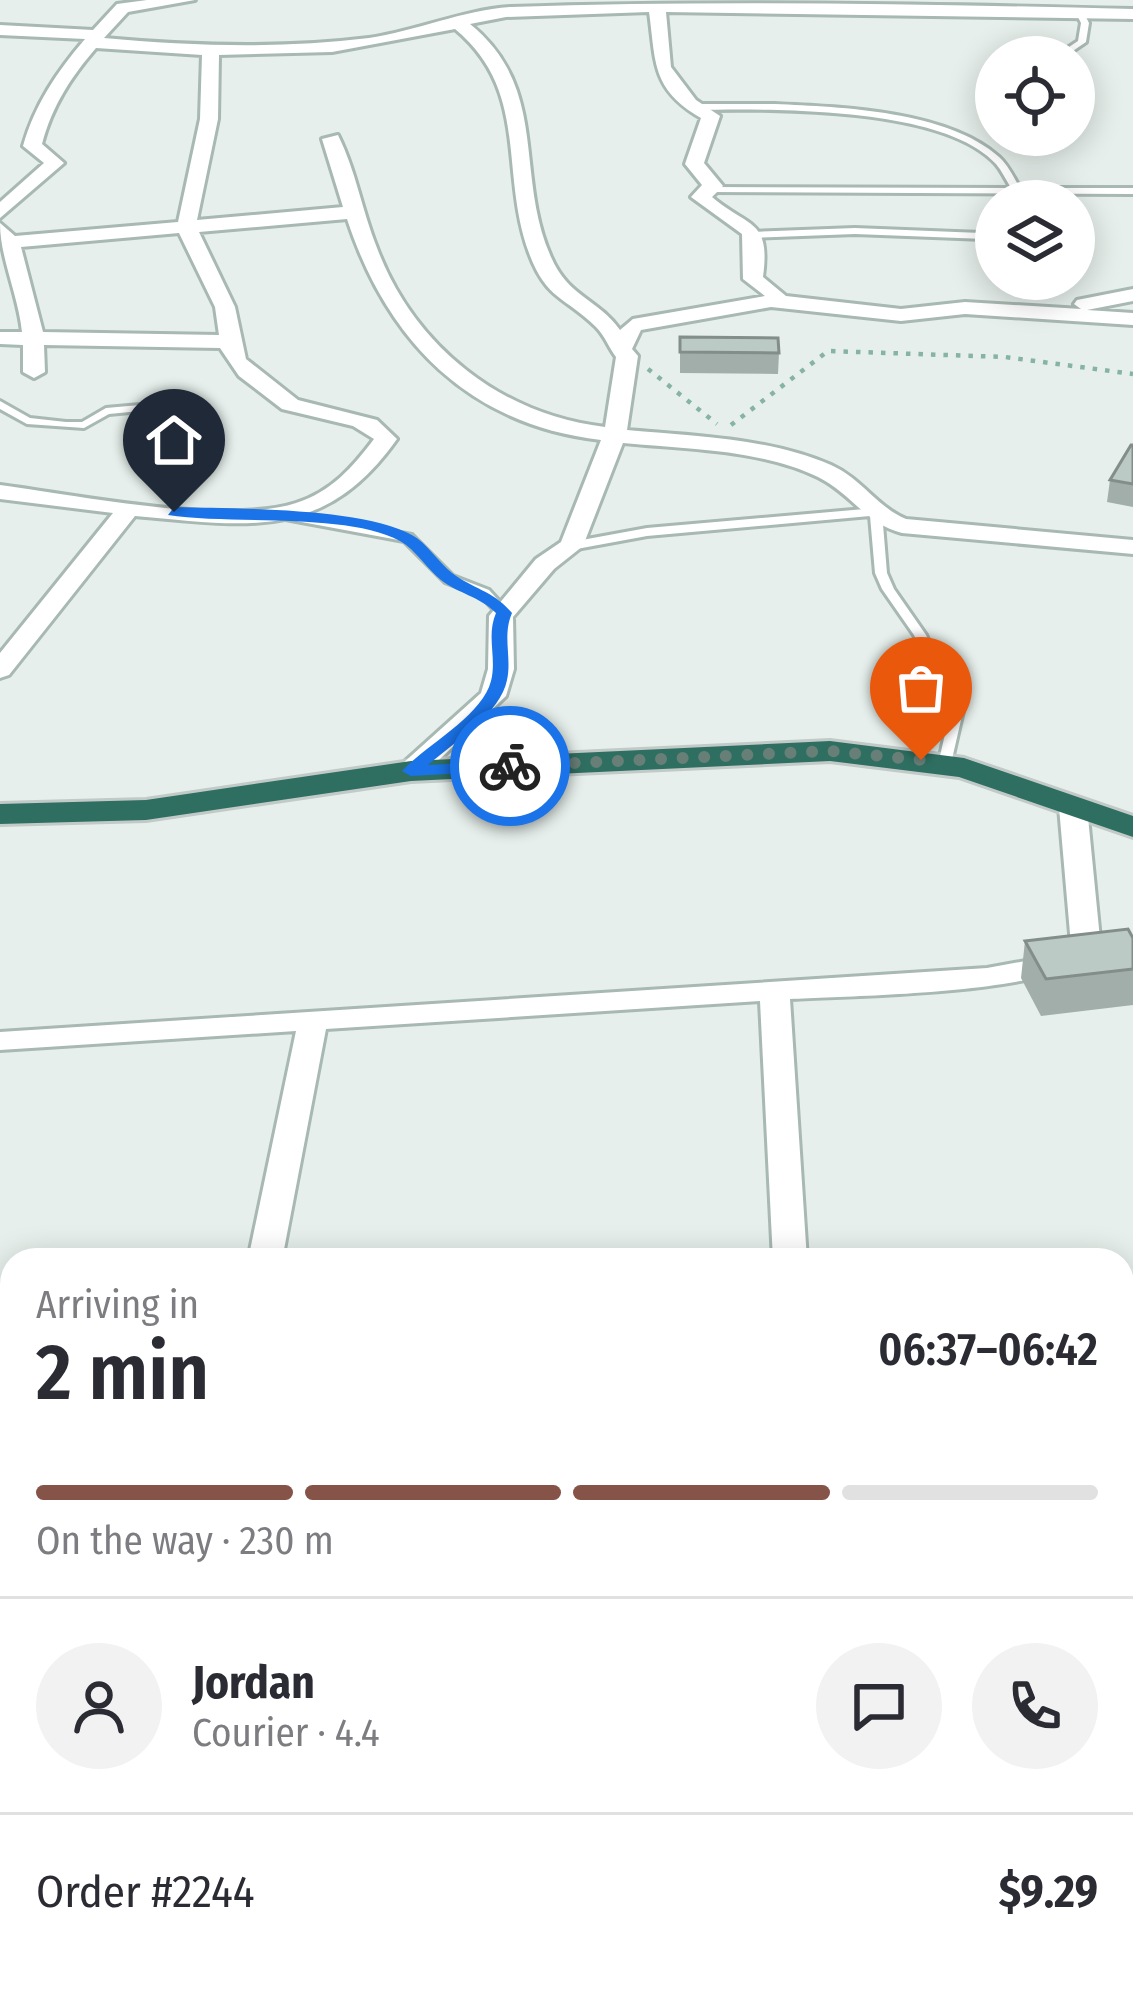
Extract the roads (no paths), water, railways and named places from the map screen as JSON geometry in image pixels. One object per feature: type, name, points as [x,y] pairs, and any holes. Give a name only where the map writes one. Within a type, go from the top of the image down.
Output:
[{"type":"highway","points":[[0,814],[146,811],[411,771],[830,751],[945,765],[1018,784],[1133,826]]},
{"type":"street","points":[[0,212],[55,163],[32,146],[36,128],[50,90],[94,38],[123,8],[187,0]]},
{"type":"street","points":[[0,30],[211,50],[408,37],[502,12],[656,5],[1133,14]]},
{"type":"street","points":[[656,5],[656,29],[665,47],[662,68],[711,116],[695,150],[694,164],[712,186],[701,197],[706,204],[743,220],[758,262],[753,279],[777,296],[771,301]]},
{"type":"street","points":[[458,23],[487,42],[507,78],[536,241],[555,286],[597,318],[624,353]]},
{"type":"street","points":[[0,492],[129,508],[284,516],[336,495],[386,439],[368,424],[321,417],[287,403],[238,364],[225,307],[188,227],[189,181],[209,119],[211,50]]},
{"type":"street","points":[[331,140],[386,296],[429,350],[526,415],[564,427],[682,439],[832,472],[863,488],[876,512],[902,526],[1133,547]]},
{"type":"street","points":[[34,372],[37,335],[4,238],[356,212]]},
{"type":"street","points":[[1048,310],[1133,295]]},
{"type":"street","points":[[411,771],[493,696],[501,670],[498,628],[504,613],[544,564],[572,546],[616,431],[624,353],[633,325],[771,301],[901,315],[965,308],[1133,319]]},
{"type":"street","points":[[597,318],[639,324]]},
{"type":"street","points":[[0,338],[37,335],[231,342]]},
{"type":"street","points":[[0,670],[129,508]]},
{"type":"street","points":[[0,1041],[987,977],[1050,965],[1087,950],[1073,807]]},
{"type":"street","points":[[775,992],[789,1248]]},
{"type":"street","points":[[267,1248],[313,1020]]},
{"type":"lane","points":[[1079,13],[1085,23],[1083,36]]},
{"type":"lane","points":[[697,107],[796,106],[938,126],[997,156],[1011,180]]},
{"type":"lane","points":[[709,190],[975,190]]},
{"type":"lane","points":[[1095,191],[1133,191]]},
{"type":"lane","points":[[752,236],[855,230],[975,236]]},
{"type":"lane","points":[[0,404],[27,421],[66,425],[84,425],[106,411],[140,408]]},
{"type":"lane","points":[[572,546],[647,532],[876,512],[881,573],[888,589],[920,635],[924,654],[944,688],[960,698],[945,765]]},
{"type":"lane","points":[[284,516],[408,538],[449,579],[485,593],[504,613]]}]
